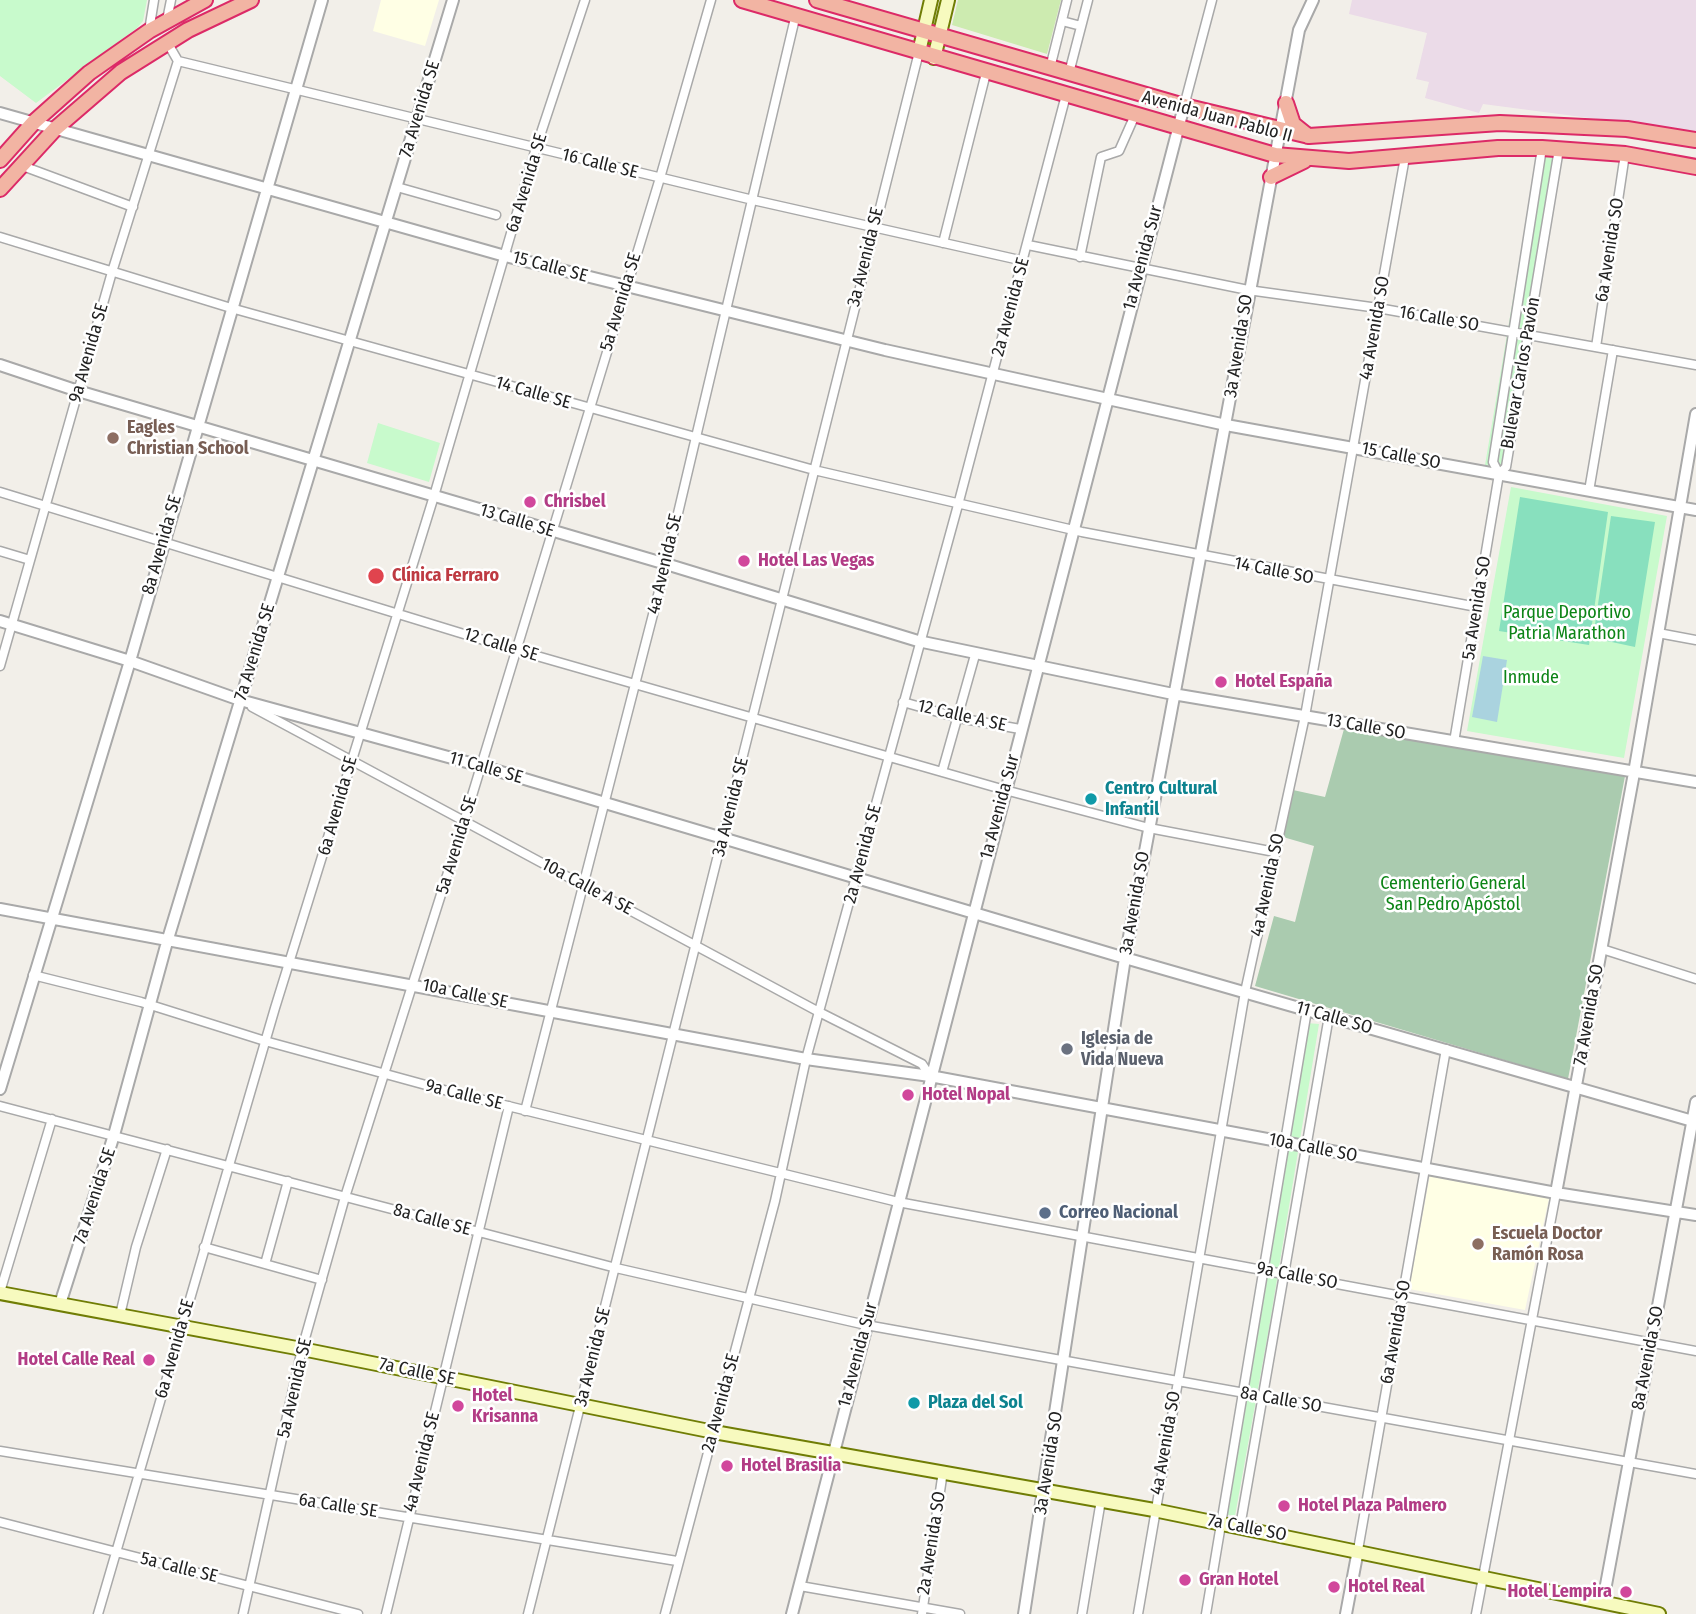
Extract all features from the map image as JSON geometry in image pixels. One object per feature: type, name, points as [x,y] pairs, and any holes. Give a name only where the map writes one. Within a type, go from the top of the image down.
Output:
[{"type":"highway","points":[[0,160],[34,122],[89,73],[149,31],[205,0]]},
{"type":"highway","points":[[0,189],[55,129],[98,90],[167,42],[251,0]]},
{"type":"highway","name":"Avenida Juan Pablo II","points":[[742,0],[1275,155],[1313,159],[1405,157],[1498,148],[1542,148],[1625,154],[1696,167]]},
{"type":"highway","name":"Avenida Juan Pablo II","points":[[817,0],[1280,132],[1309,136],[1500,123],[1627,129],[1696,140]]},
{"type":"highway","points":[[1286,103],[1293,124],[1309,136]]},
{"type":"highway","points":[[1271,177],[1289,166],[1313,159]]},
{"type":"main road","name":"3a Avenida SE","points":[[919,52],[931,0]]},
{"type":"main road","points":[[934,58],[948,0]]},
{"type":"main road","name":"7a Calle SE","points":[[0,1293],[833,1453]]},
{"type":"main road","name":"7a Calle SO","points":[[833,1453],[1154,1510],[1483,1576],[1604,1607],[1659,1614]]},
{"type":"street","points":[[149,31],[154,0]]},
{"type":"street","points":[[167,20],[170,0]]},
{"type":"street","name":"8a Avenida SE","points":[[0,1089],[130,661],[322,0]]},
{"type":"street","name":"7a Avenida SE","points":[[60,1304],[114,1135],[167,942],[453,0]]},
{"type":"street","name":"6a Avenida SE","points":[[97,1614],[265,1041],[395,612],[434,496],[536,148],[585,0]]},
{"type":"street","name":"5a Avenida SE","points":[[243,1614],[302,1349],[345,1197],[464,822],[712,0]]},
{"type":"street","points":[[1050,68],[1068,0]]},
{"type":"street","points":[[1069,73],[1088,0]]},
{"type":"street","name":"1a Avenida Sur","points":[[792,1614],[1139,271],[1212,0]]},
{"type":"street","name":"3a Avenida SO","points":[[1024,1614],[1046,1489],[1125,958],[1298,30],[1313,0]]},
{"type":"street","name":"4a Avenida SE","points":[[525,1111],[581,884],[666,564],[796,15]]},
{"type":"street","points":[[1062,20],[1081,26]]},
{"type":"street","points":[[167,42],[178,61]]},
{"type":"street","name":"3a Avenida SE","points":[[528,1614],[724,837],[873,226],[919,52]]},
{"type":"street","name":"16 Calle SE","points":[[178,61],[753,200],[1024,261]]},
{"type":"street","name":"9a Avenida SE","points":[[0,667],[112,272],[178,61]]},
{"type":"street","points":[[943,243],[986,73]]},
{"type":"street","name":"2a Avenida SE","points":[[665,1614],[781,1175],[806,1059],[857,877],[918,641],[1024,261],[1066,95]]},
{"type":"street","name":"15 Calle SE","points":[[0,113],[505,256],[724,311],[1106,400]]},
{"type":"street","points":[[1080,257],[1101,157],[1119,151],[1135,115]]},
{"type":"street","name":"Bulevar Carlos Pavón","points":[[1542,148],[1493,462],[1499,474],[1506,467],[1559,149]]},
{"type":"street","name":"6a Avenida SO","points":[[1596,347],[1625,154]]},
{"type":"street","name":"4a Avenida SO","points":[[1138,1614],[1245,992],[1305,716],[1405,157]]},
{"type":"street","points":[[20,165],[133,206]]},
{"type":"street","points":[[397,187],[496,215]]},
{"type":"street","name":"14 Calle SE","points":[[0,237],[232,308],[694,439],[958,505],[1072,529]]},
{"type":"street","points":[[1028,246],[1139,271]]},
{"type":"street","name":"16 Calle SO","points":[[1139,271],[1248,290],[1378,308],[1696,365]]},
{"type":"street","points":[[1589,491],[1613,350]]},
{"type":"street","name":"13 Calle SE","points":[[0,365],[78,391],[918,641],[1037,666]]},
{"type":"street","name":"15 Calle SO","points":[[1106,400],[1226,425],[1696,510]]},
{"type":"street","name":"7a Avenida SO","points":[[1476,1614],[1602,949],[1696,414]]},
{"type":"street","name":"5a Avenida SO","points":[[1454,742],[1499,474]]},
{"type":"street","name":"12 Calle SE","points":[[0,492],[279,575],[516,650],[1005,790],[1149,828],[1275,852]]},
{"type":"street","name":"14 Calle SO","points":[[1072,529],[1329,581],[1477,607]]},
{"type":"street","points":[[0,551],[30,560]]},
{"type":"street","name":"11 Calle SE","points":[[0,621],[130,661],[240,700],[481,766],[973,911]]},
{"type":"street","points":[[1658,633],[1696,640]]},
{"type":"street","points":[[942,772],[975,655]]},
{"type":"street","name":"13 Calle SO","points":[[1037,666],[1173,694],[1696,782]]},
{"type":"street","name":"10a Calle A SE","points":[[240,700],[819,1012],[922,1064],[930,1076]]},
{"type":"street","name":"12 Calle A SE","points":[[903,702],[959,718],[1020,729]]},
{"type":"street","name":"10a Calle SE","points":[[0,909],[806,1059],[930,1076]]},
{"type":"street","name":"11 Calle SO","points":[[973,911],[1125,958],[1694,1122]]},
{"type":"street","points":[[1602,949],[1696,979]]},
{"type":"street","name":"9a Calle SE","points":[[33,975],[141,1002],[150,1007],[384,1074],[898,1202]]},
{"type":"street","points":[[1206,1614],[1307,1010]]},
{"type":"street","points":[[1240,1527],[1329,1016]]},
{"type":"street","name":"6a Avenida SO","points":[[1346,1614],[1446,1049]]},
{"type":"street","name":"10a Calle SO","points":[[930,1076],[1556,1194],[1696,1216]]},
{"type":"street","name":"8a Avenida SO","points":[[1604,1607],[1696,1102]]},
{"type":"street","name":"8a Calle SE","points":[[0,1106],[616,1268],[866,1325]]},
{"type":"street","name":"4a Avenida SE","points":[[386,1614],[509,1106]]},
{"type":"street","points":[[0,1293],[52,1119]]},
{"type":"street","points":[[120,1315],[136,1247],[167,1149]]},
{"type":"street","points":[[265,1264],[288,1181]]},
{"type":"street","name":"9a Calle SO","points":[[898,1202],[1696,1351]]},
{"type":"street","points":[[204,1247],[322,1280]]},
{"type":"street","name":"8a Calle SO","points":[[866,1325],[1696,1475]]},
{"type":"street","name":"6a Calle SE","points":[[0,1451],[677,1561]]},
{"type":"street","name":"2a Avenida SO","points":[[922,1611],[943,1471]]},
{"type":"street","points":[[1082,1614],[1101,1500]]},
{"type":"street","name":"5a Calle SE","points":[[0,1522],[358,1614]]},
{"type":"street","points":[[800,1586],[922,1611],[960,1614]]},
{"type":"shaded area","points":[[381,0],[439,0],[425,46],[373,31]]},
{"type":"shaded area","points":[[1352,0],[1696,0],[1696,132],[1483,104],[1479,113],[1425,98],[1429,82],[1416,79],[1427,33],[1349,14]]},
{"type":"shaded area","name":"Escuela Doctor Ramón Rosa","points":[[1430,1175],[1549,1198],[1525,1310],[1409,1289]]},
{"type":"green space","points":[[0,0],[147,0],[143,21],[137,28],[36,103],[0,76]]},
{"type":"green space","points":[[958,0],[1061,0],[1047,54],[952,25]]},
{"type":"green space","points":[[1563,148],[1508,481],[1483,477],[1538,150]]},
{"type":"green space","points":[[378,423],[440,443],[429,482],[367,463]]},
{"type":"green space","name":"Parque Deportivo Patria Marathon","points":[[1511,487],[1667,516],[1624,758],[1467,731]]},
{"type":"green space","points":[[1520,497],[1608,512],[1589,645],[1499,631]]},
{"type":"green space","points":[[1611,516],[1655,522],[1635,647],[1593,638]]},
{"type":"green space","name":"Cementerio General San Pedro Apóstol","points":[[1344,729],[1625,776],[1568,1079],[1255,986],[1274,916],[1295,922],[1314,846],[1283,837],[1293,790],[1325,797]]},
{"type":"green space","points":[[1306,1023],[1319,1024],[1235,1516],[1223,1514]]},
{"type":"water","points":[[1483,656],[1507,660],[1497,722],[1472,717]]},
{"type":"place","name":"Eagles Christian School","points":[[113,438]]},
{"type":"place","name":"Chrisbel","points":[[530,502]]},
{"type":"place","name":"Hotel Las Vegas","points":[[744,561]]},
{"type":"place","name":"Clínica Ferraro","points":[[376,576]]},
{"type":"place","name":"Hotel España","points":[[1221,682]]},
{"type":"place","name":"Centro Cultural Infantil","points":[[1091,799]]},
{"type":"place","name":"Iglesia de Vida Nueva","points":[[1067,1049]]},
{"type":"place","name":"Hotel Nopal","points":[[908,1095]]},
{"type":"place","name":"Correo Nacional","points":[[1045,1213]]},
{"type":"place","name":"Escuela Doctor Ramón Rosa","points":[[1478,1244]]},
{"type":"place","name":"Hotel Calle Real","points":[[149,1360]]},
{"type":"place","name":"Plaza del Sol","points":[[914,1403]]},
{"type":"place","name":"Hotel Krisanna","points":[[458,1406]]},
{"type":"place","name":"Hotel Brasilia","points":[[727,1466]]},
{"type":"place","name":"Hotel Plaza Palmero","points":[[1284,1506]]},
{"type":"place","name":"Gran Hotel","points":[[1185,1580]]},
{"type":"place","name":"Hotel Real","points":[[1334,1587]]},
{"type":"place","name":"Hotel Lempira","points":[[1626,1592]]},
{"type":"park label","name":"Inmude","points":[[1531,678]]}]
